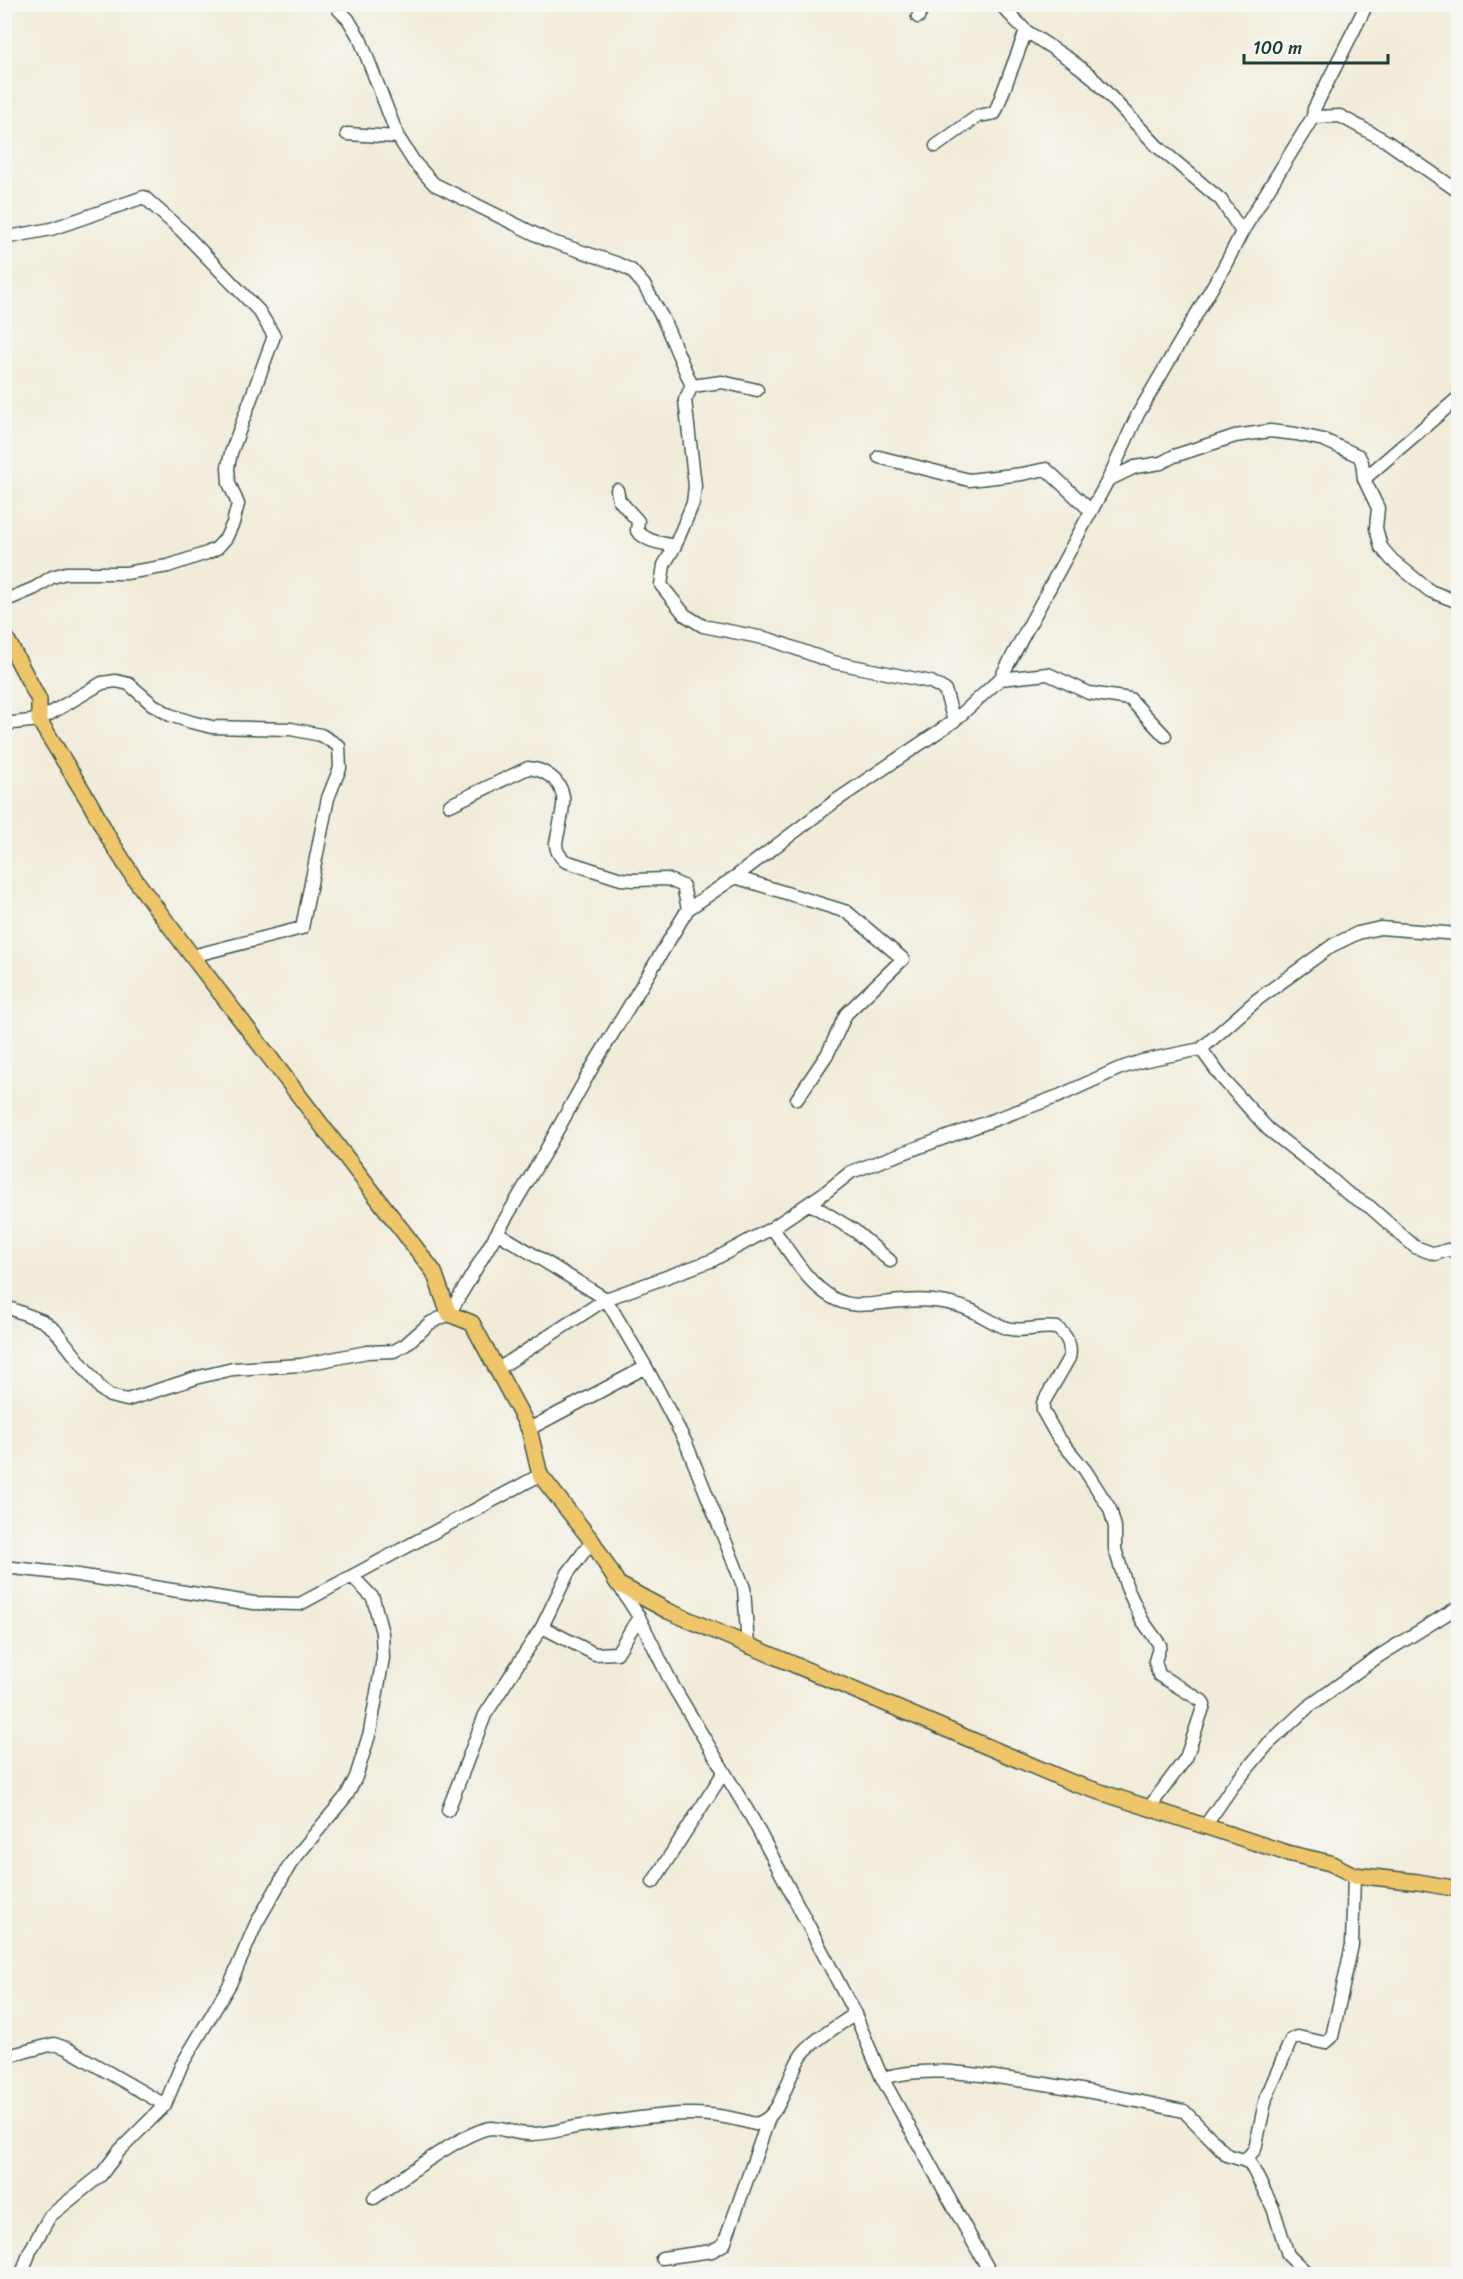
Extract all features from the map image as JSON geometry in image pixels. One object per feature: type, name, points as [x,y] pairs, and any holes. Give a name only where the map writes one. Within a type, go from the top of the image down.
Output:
[{"type":"main road","points":[[4,634],[39,700],[39,720],[134,878],[434,1272],[449,1314],[472,1323],[529,1429],[540,1475],[592,1541],[618,1584],[668,1611],[748,1647],[1073,1783],[1287,1853],[1330,1863],[1354,1875],[1458,1889]]},
{"type":"street","points":[[918,17],[924,4]]},
{"type":"street","points":[[1000,4],[1026,31],[1040,42],[1069,58],[1090,75],[1158,147],[1221,200],[1242,232]]},
{"type":"street","points":[[4,1306],[49,1325],[102,1390],[110,1396],[127,1400],[199,1377],[233,1369],[301,1365],[367,1352],[394,1351],[405,1345],[430,1323],[449,1314],[593,1066],[688,909],[735,877],[834,802],[954,721],[1000,679],[1108,480],[1138,414],[1242,232],[1313,117],[1314,109],[1367,4]]},
{"type":"street","points":[[339,10],[360,39],[398,137],[414,162],[434,184],[547,240],[631,270],[644,285],[663,319],[692,386],[685,400],[695,486],[693,503],[664,566],[661,585],[685,615],[703,626],[769,639],[833,662],[931,681],[945,690],[954,721]]},
{"type":"street","points":[[936,146],[978,116],[995,113],[1026,31]]},
{"type":"street","points":[[1313,117],[1340,116],[1386,141],[1458,191]]},
{"type":"street","points":[[347,134],[398,137]]},
{"type":"street","points":[[4,238],[51,229],[144,197],[182,231],[259,310],[274,336],[231,453],[228,467],[229,483],[238,504],[226,538],[217,548],[207,554],[168,566],[126,573],[66,573],[52,577],[35,588],[4,601]]},
{"type":"street","points":[[692,386],[722,382],[757,390]]},
{"type":"street","points":[[1364,479],[1458,398]]},
{"type":"street","points":[[1108,480],[1135,467],[1161,463],[1174,456],[1235,436],[1270,431],[1324,440],[1353,452],[1362,462],[1364,479],[1378,508],[1376,528],[1381,547],[1392,560],[1430,591],[1458,602]]},
{"type":"street","points":[[879,457],[969,480],[1046,469],[1091,511]]},
{"type":"street","points":[[617,490],[619,500],[638,521],[637,531],[644,538],[652,543],[675,546]]},
{"type":"street","points":[[1000,679],[1048,674],[1089,693],[1130,699],[1165,736]]},
{"type":"street","points":[[4,724],[39,720],[102,683],[116,681],[129,684],[152,704],[170,715],[191,722],[212,727],[291,729],[321,735],[339,746],[340,768],[328,798],[302,928],[192,957]]},
{"type":"street","points":[[450,805],[528,768],[538,769],[551,777],[559,786],[563,796],[556,843],[556,851],[560,857],[565,861],[621,879],[667,879],[675,882],[683,886],[688,909]]},
{"type":"street","points":[[735,877],[847,912],[903,959],[846,1014],[828,1053],[797,1099]]},
{"type":"street","points":[[498,1369],[606,1299],[713,1260],[772,1228],[851,1172],[1059,1096],[1118,1069],[1142,1061],[1201,1049],[1258,999],[1333,945],[1358,933],[1380,928],[1458,934]]},
{"type":"street","points":[[1201,1049],[1210,1064],[1268,1129],[1347,1193],[1370,1207],[1415,1247],[1435,1254],[1447,1250],[1458,1251]]},
{"type":"street","points":[[809,1203],[855,1231],[890,1261]]},
{"type":"street","points":[[772,1228],[813,1283],[832,1298],[848,1304],[938,1302],[968,1309],[1008,1328],[1057,1328],[1067,1338],[1070,1345],[1069,1358],[1043,1403],[1043,1411],[1057,1436],[1079,1461],[1110,1509],[1115,1527],[1115,1549],[1127,1588],[1142,1620],[1160,1645],[1155,1661],[1159,1675],[1202,1701],[1204,1705],[1186,1758],[1148,1809]]},
{"type":"street","points":[[498,1233],[606,1299],[646,1367],[686,1443],[744,1588],[748,1647]]},
{"type":"street","points":[[529,1429],[646,1367]]},
{"type":"street","points":[[4,1567],[78,1575],[254,1603],[300,1604],[540,1475]]},
{"type":"street","points":[[448,1810],[485,1715],[543,1627],[568,1573],[592,1541]]},
{"type":"street","points":[[22,2274],[30,2251],[50,2216],[101,2175],[119,2151],[165,2105],[181,2066],[230,1984],[256,1924],[291,1863],[347,1795],[356,1777],[370,1732],[383,1658],[382,1633],[373,1598],[352,1576]]},
{"type":"street","points":[[618,1584],[639,1617],[673,1686],[753,1820],[855,2014],[882,2078],[991,2274]]},
{"type":"street","points":[[1205,1826],[1232,1787],[1268,1744],[1308,1707],[1379,1656],[1458,1607]]},
{"type":"street","points":[[543,1627],[595,1654],[616,1653],[639,1617]]},
{"type":"street","points":[[653,1882],[724,1772]]},
{"type":"street","points":[[1243,2160],[1255,2149],[1266,2098],[1291,2040],[1298,2037],[1325,2043],[1332,2037],[1352,1945],[1354,1875]]},
{"type":"street","points":[[662,2258],[712,2251],[724,2244],[769,2118],[802,2054],[855,2014]]},
{"type":"street","points":[[4,2057],[54,2044],[66,2048],[165,2105]]},
{"type":"street","points":[[882,2078],[914,2070],[980,2075],[1063,2086],[1184,2111],[1227,2155],[1250,2163],[1273,2208],[1288,2255],[1308,2274]]},
{"type":"street","points":[[374,2199],[418,2166],[449,2147],[491,2128],[513,2133],[534,2134],[679,2115],[710,2115],[755,2124],[769,2118]]}]
